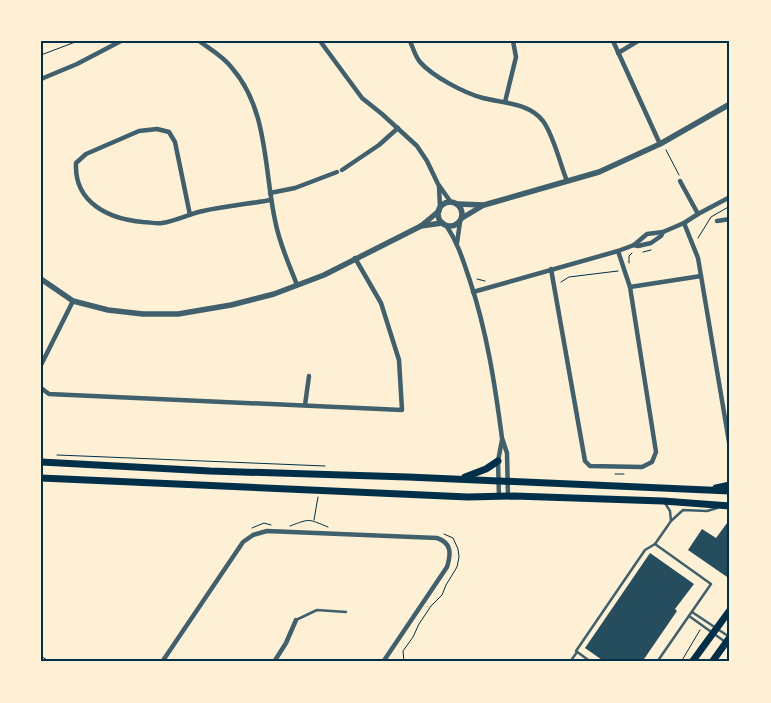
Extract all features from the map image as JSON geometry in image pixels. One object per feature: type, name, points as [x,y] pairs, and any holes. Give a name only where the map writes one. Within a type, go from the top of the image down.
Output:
[{"type":"main road","points":[[460,479],[486,469],[498,461]]},
{"type":"main road","points":[[41,462],[210,471],[460,479],[730,491]]},
{"type":"main road","points":[[41,478],[468,497],[663,501],[728,506]]},
{"type":"main road","points":[[708,490],[730,484]]},
{"type":"main road","points":[[692,662],[730,610]]},
{"type":"main road","points":[[712,662],[728,639]]},
{"type":"street","points":[[41,78],[84,61],[121,41]]},
{"type":"street","points":[[199,41],[231,66],[254,104],[259,120],[271,200],[281,245],[297,285]]},
{"type":"street","points":[[320,41],[362,98],[417,146],[450,202]]},
{"type":"street","points":[[410,41],[418,60],[426,68],[452,84],[481,97],[525,108],[543,121],[567,182]]},
{"type":"street","points":[[505,102],[516,57],[513,41]]},
{"type":"street","points":[[613,41],[661,143]]},
{"type":"street","points":[[618,53],[638,41]]},
{"type":"street","points":[[421,226],[454,225],[484,205],[599,172],[661,143],[730,104]]},
{"type":"street","points":[[270,193],[295,188],[340,171],[379,145],[398,128]]},
{"type":"street","points":[[190,215],[175,142],[169,132],[157,129],[139,131],[86,154],[76,163],[75,177],[89,202],[98,209],[130,221],[161,223],[190,215],[201,211],[271,200]]},
{"type":"street","points":[[680,181],[698,214]]},
{"type":"street","points":[[438,184],[439,217],[457,243],[487,343],[502,438],[507,453],[508,497]]},
{"type":"street","points":[[473,292],[618,251],[634,245],[647,234],[663,232],[684,223],[730,197]]},
{"type":"street","points":[[41,279],[73,301],[108,310],[143,314],[178,314],[274,294],[324,275],[421,226],[443,204],[450,202],[484,205]]},
{"type":"street","points":[[457,243],[462,208],[458,204]]},
{"type":"street","points":[[717,221],[730,219]]},
{"type":"street","points":[[684,223],[698,258],[730,448]]},
{"type":"street","points":[[634,245],[651,243],[663,232]]},
{"type":"street","points":[[551,269],[585,461],[590,466],[642,467],[652,462],[656,452],[630,287],[618,251]]},
{"type":"street","points":[[41,388],[49,394],[402,410],[399,360],[381,303],[355,258]]},
{"type":"street","points":[[630,287],[701,276]]},
{"type":"street","points":[[41,365],[73,301]]},
{"type":"street","points":[[304,405],[309,376]]},
{"type":"street","points":[[499,497],[498,461],[502,438]]},
{"type":"street","points":[[162,662],[244,542],[253,535],[267,531],[437,538],[444,540],[448,544],[450,551],[447,567],[384,661]]},
{"type":"street","points":[[274,662],[286,643],[296,620]]},
{"type":"lane","points":[[663,501],[668,506],[671,520]]},
{"type":"lane","points":[[570,662],[644,550],[654,544],[671,520],[683,510],[707,511],[728,506]]},
{"type":"lane","points":[[654,544],[711,584],[657,662]]},
{"type":"lane","points":[[296,620],[317,610],[346,612]]},
{"type":"lane","points":[[692,612],[714,631],[728,639]]},
{"type":"lane","points":[[689,616],[728,639]]},
{"type":"lane","points":[[577,652],[591,662]]},
{"type":"path","points":[[41,55],[78,41]]},
{"type":"path","points":[[661,143],[681,178],[680,181]]},
{"type":"path","points":[[475,278],[489,282],[490,286]]},
{"type":"path","points":[[54,455],[324,466]]},
{"type":"path","points":[[619,474],[619,479]]},
{"type":"path","points":[[314,520],[318,496]]},
{"type":"path","points":[[290,526],[304,520],[314,520],[330,528]]},
{"type":"path","points":[[248,531],[264,523],[273,525]]},
{"type":"path","points":[[404,662],[403,652],[414,637],[419,624],[431,606],[442,596],[459,562],[458,549],[453,538],[442,534]]},
{"type":"path","points":[[681,662],[701,628]]},
{"type":"path","points":[[41,656],[50,662]]},
{"type":"building","points":[[730,519],[730,579],[688,550],[702,529],[716,538]]},
{"type":"building","points":[[650,553],[694,584],[675,609],[677,611],[642,662],[605,662],[585,648]]}]
